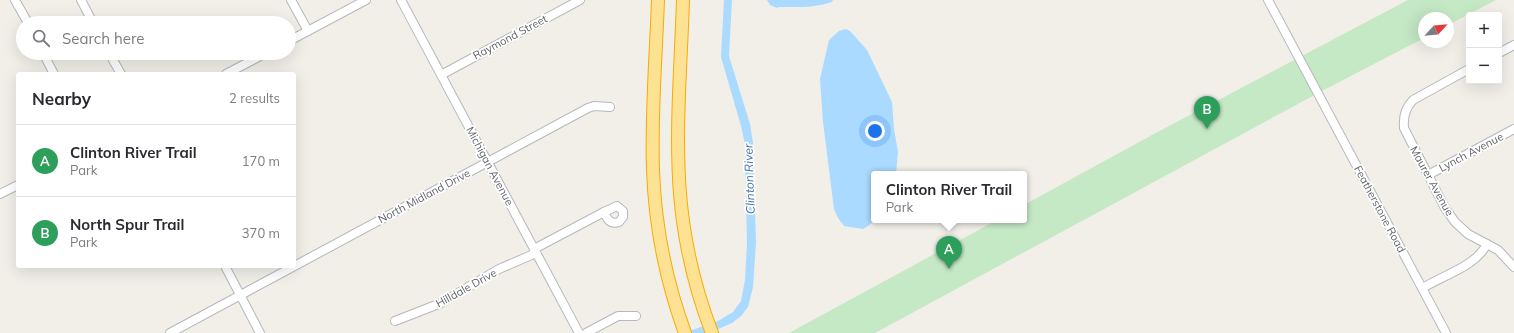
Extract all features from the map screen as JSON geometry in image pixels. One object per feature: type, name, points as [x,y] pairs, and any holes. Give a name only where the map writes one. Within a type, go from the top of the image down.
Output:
[{"type":"highway","points":[[658,0],[653,136],[654,186],[660,240],[670,287],[685,333]]},
{"type":"highway","points":[[683,0],[679,145],[680,194],[687,246],[704,311],[712,333]]},
{"type":"street","points":[[16,0],[24,16]]},
{"type":"street","points":[[81,0],[89,16]]},
{"type":"street","points":[[291,0],[308,31]]},
{"type":"street","points":[[296,37],[366,0]]},
{"type":"street","name":"Michigan Avenue","points":[[401,0],[579,333]]},
{"type":"street","name":"Raymond Street","points":[[441,75],[580,0]]},
{"type":"street","name":"Featherstone Road","points":[[1268,0],[1315,85],[1446,333]]},
{"type":"street","points":[[1502,51],[1514,45]]},
{"type":"street","points":[[47,60],[53,72]]},
{"type":"street","points":[[113,60],[120,72]]},
{"type":"street","points":[[230,72],[253,60]]},
{"type":"street","name":"Maurer Avenue","points":[[1466,71],[1416,98],[1409,105],[1405,114],[1405,131],[1445,208],[1455,222],[1468,234],[1487,244],[1504,256],[1514,267]]},
{"type":"street","name":"North Midland Drive","points":[[296,265],[588,108],[594,106],[610,107]]},
{"type":"street","name":"Lynch Avenue","points":[[1428,175],[1514,129]]},
{"type":"street","points":[[0,194],[16,186]]},
{"type":"street","name":"Hilldale Drive","points":[[394,321],[441,303],[604,212]]},
{"type":"street","points":[[1422,288],[1471,260],[1481,252],[1487,244]]},
{"type":"street","points":[[226,268],[260,333]]},
{"type":"street","name":"North Midland Drive","points":[[170,333],[290,268]]},
{"type":"street","points":[[586,333],[618,316],[636,316]]},
{"type":"green space","points":[[1408,0],[1496,0],[1473,12],[1466,12],[1466,16],[1454,22],[1454,12],[1418,12],[1418,41],[1320,92],[875,333],[789,333],[991,223],[1027,223],[1027,203],[1152,135]]},
{"type":"water","name":"Clinton River","points":[[724,0],[732,0],[729,56],[750,124],[753,143],[756,243],[753,287],[748,307],[741,316],[732,323],[709,333],[684,333],[718,321],[733,312],[741,301],[745,280],[747,243],[745,144],[721,57]]},
{"type":"water","points":[[767,0],[833,0],[832,2],[806,7],[777,8],[770,5]]},
{"type":"water","points":[[846,29],[850,31],[867,50],[892,102],[894,129],[898,152],[896,171],[871,171],[872,223],[863,229],[844,226],[834,209],[823,122],[820,79],[829,40],[839,31]]},
{"type":"place","name":"North Spur Trail","points":[[1207,129]]},
{"type":"place","name":"Clinton River Trail","points":[[949,269]]}]
